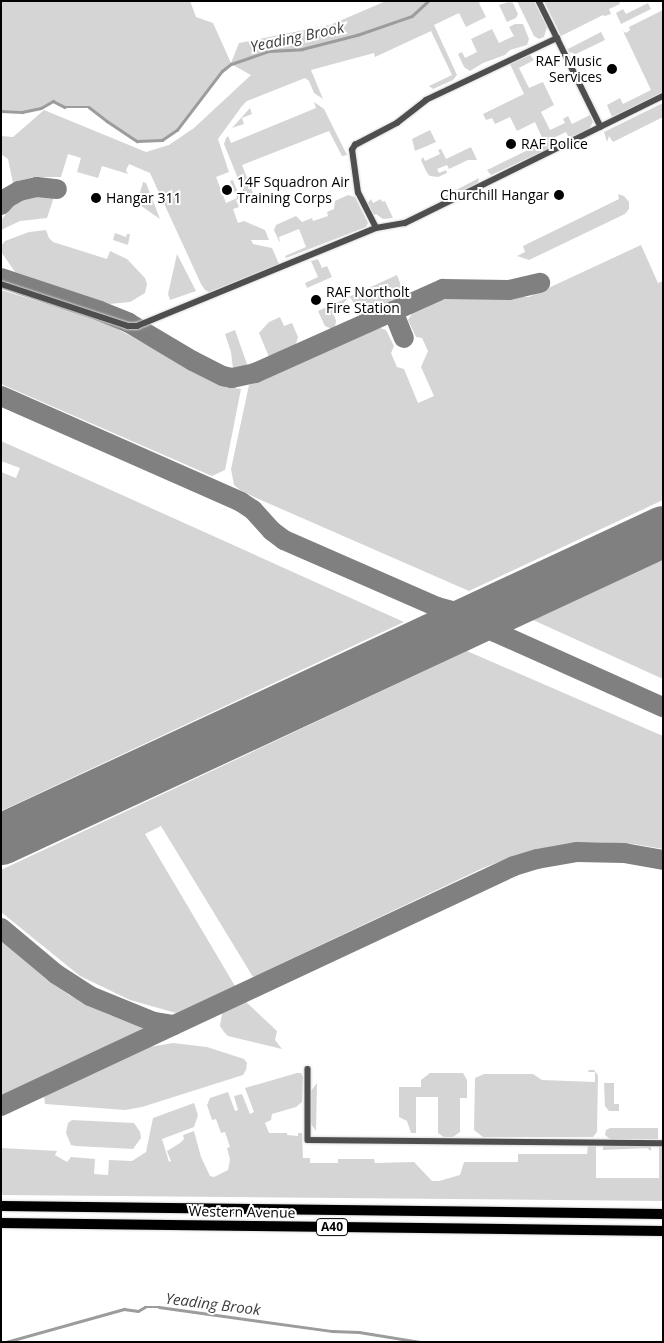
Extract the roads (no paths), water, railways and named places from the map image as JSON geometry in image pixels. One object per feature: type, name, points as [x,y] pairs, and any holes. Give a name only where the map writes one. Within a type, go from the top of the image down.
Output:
[{"type":"highway","name":"Western Avenue","points":[[1,1206],[663,1214]]},
{"type":"highway","name":"Western Avenue","points":[[1,1222],[663,1231]]},
{"type":"street","points":[[539,1],[601,127]]},
{"type":"street","points":[[376,228],[358,193],[352,150],[354,144],[397,123],[426,100],[557,38]]},
{"type":"street","points":[[1,284],[128,326],[137,326],[376,228],[405,223],[663,96]]},
{"type":"street","points":[[308,1069],[308,1140],[663,1143]]},
{"type":"waterway","name":"Yeading Brook","points":[[1,111],[22,112],[41,108],[53,101],[65,107],[89,107],[137,141],[162,140],[177,130],[222,71],[231,64],[269,51],[302,49],[357,35],[412,16],[428,1]]},
{"type":"waterway","name":"Yeading Brook","points":[[6,1342],[124,1309],[138,1311],[145,1307],[159,1307],[332,1331],[359,1332],[421,1342]]},
{"type":"place","name":"RAF Music Services","points":[[612,69]]},
{"type":"place","name":"RAF Police","points":[[511,144]]},
{"type":"place","name":"14F Squadron Air Training Corps","points":[[227,190]]},
{"type":"place","name":"Churchill Hangar","points":[[559,195]]},
{"type":"place","name":"Hangar 311","points":[[96,198]]},
{"type":"place","name":"RAF Northolt Fire Station","points":[[316,300]]}]
